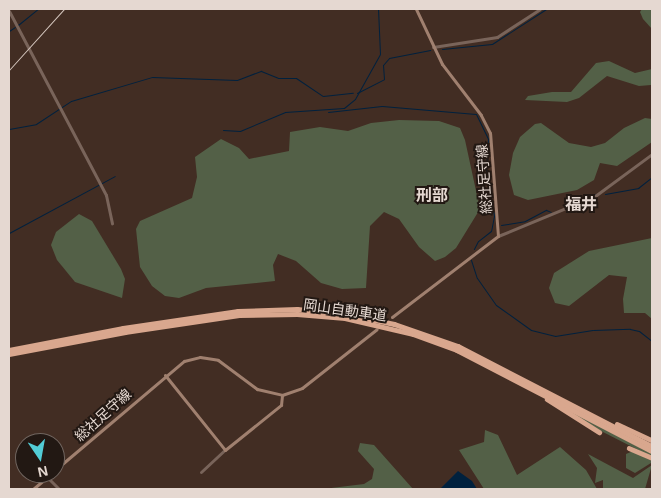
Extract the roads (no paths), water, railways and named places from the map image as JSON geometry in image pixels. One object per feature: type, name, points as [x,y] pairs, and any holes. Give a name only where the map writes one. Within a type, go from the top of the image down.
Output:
[{"type":"highway","name":"岡山自動車道","points":[[9,350],[238,311],[323,311],[394,324],[458,348],[652,446]]},
{"type":"highway","name":"岡山自動車道","points":[[9,354],[147,326]]},
{"type":"highway","name":"岡山自動車道","points":[[479,358],[652,451]]},
{"type":"highway","points":[[538,391],[559,408],[599,432]]},
{"type":"highway","points":[[572,404],[652,440]]},
{"type":"highway","points":[[629,448],[652,458]]},
{"type":"main road","name":"総社足守線","points":[[416,9],[433,47],[448,73],[481,115],[490,132],[498,236]]},
{"type":"main road","points":[[392,317],[498,236]]},
{"type":"main road","points":[[164,375],[225,450],[281,405],[282,395],[302,388],[376,329]]},
{"type":"main road","name":"総社足守線","points":[[65,461],[164,375],[184,361],[206,358],[226,364],[257,389],[282,395]]},
{"type":"street","points":[[433,47],[497,37],[540,9]]},
{"type":"street","points":[[9,11],[100,184],[112,223]]},
{"type":"street","points":[[498,236],[595,196],[652,154]]},
{"type":"street","points":[[201,472],[225,450]]},
{"type":"water","points":[[458,471],[472,481],[477,489],[440,489]]},
{"type":"waterway","points":[[18,25],[38,9]]},
{"type":"waterway","points":[[223,130],[240,131],[285,112],[344,108],[355,99],[380,54],[378,9]]},
{"type":"waterway","points":[[442,49],[492,44],[546,9]]},
{"type":"waterway","points":[[9,31],[15,27]]},
{"type":"waterway","points":[[357,93],[384,79],[383,65],[389,58],[430,50]]},
{"type":"waterway","points":[[9,129],[36,124],[71,101],[152,77],[237,80],[261,71],[278,78],[296,78],[323,96],[353,93]]},
{"type":"waterway","points":[[328,112],[382,106],[476,114],[488,139],[486,169],[494,216],[491,231],[478,241],[474,249]]},
{"type":"waterway","points":[[9,233],[115,176]]},
{"type":"waterway","points":[[605,194],[638,188],[652,177]]},
{"type":"waterway","points":[[582,200],[595,194]]},
{"type":"waterway","points":[[501,225],[525,221],[546,210],[551,212]]},
{"type":"waterway","points":[[471,260],[477,278],[496,305],[531,330],[555,336],[593,330],[630,329],[639,331],[652,341]]},
{"type":"railway","points":[[9,70],[64,9]]},
{"type":"district","name":"刑部","points":[[432,196]]},
{"type":"district","name":"福井","points":[[581,205]]}]
